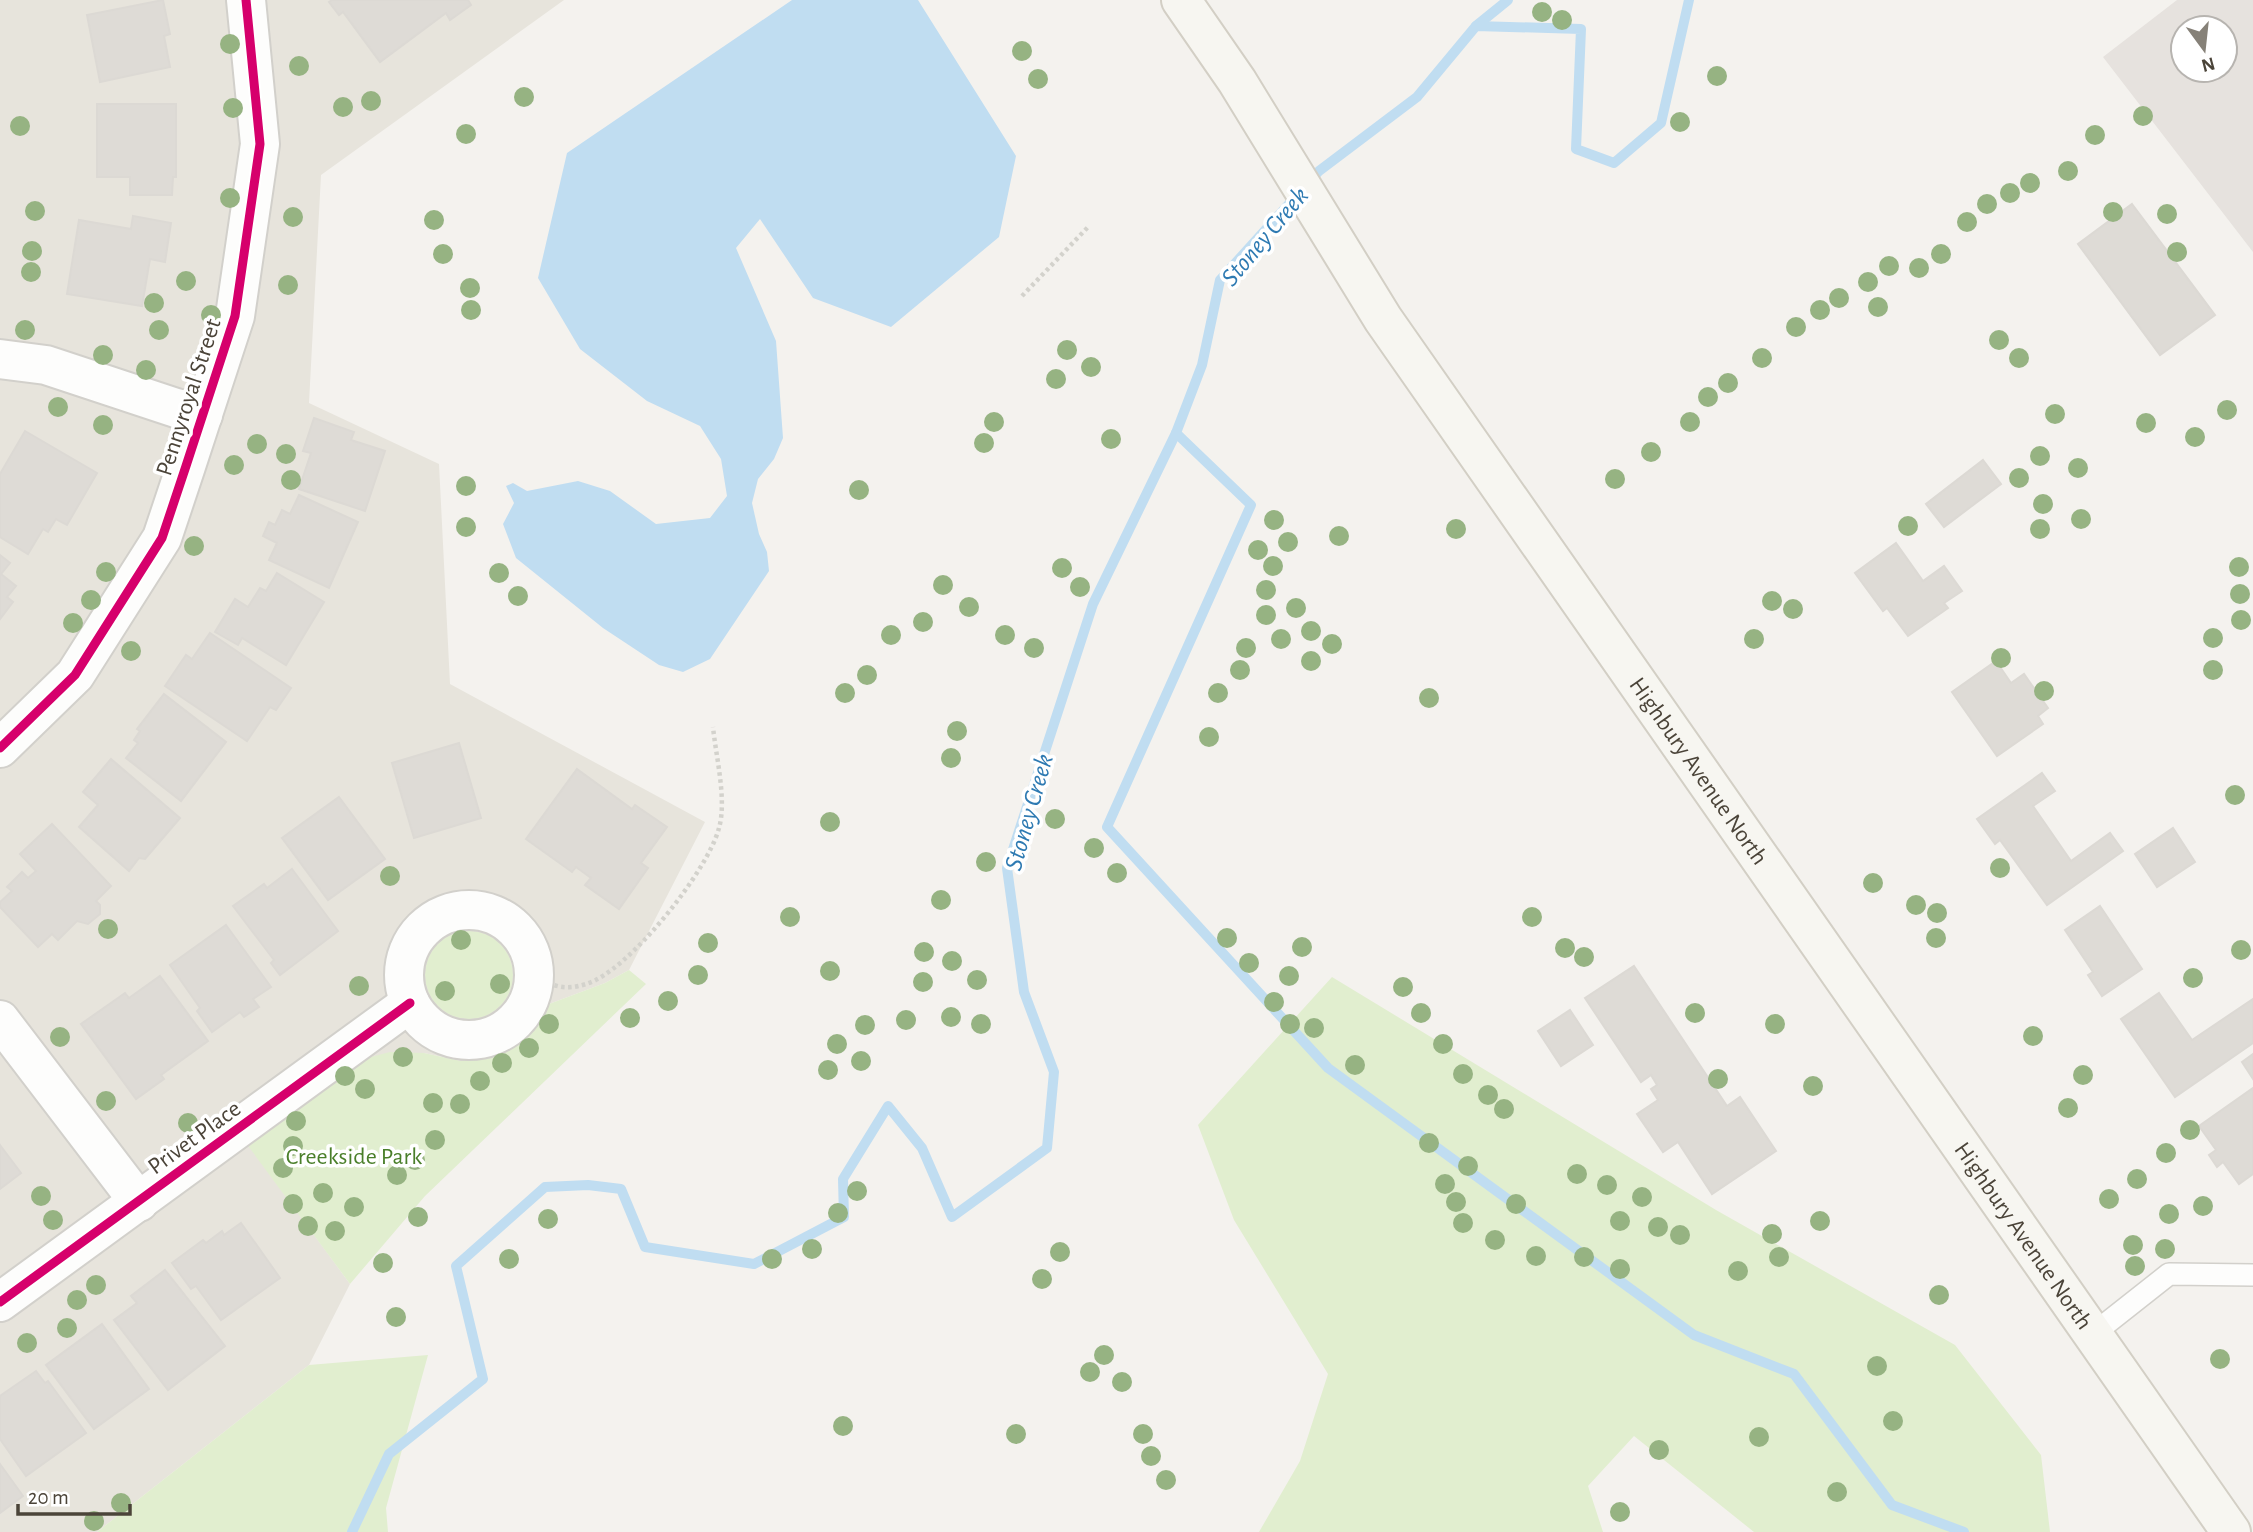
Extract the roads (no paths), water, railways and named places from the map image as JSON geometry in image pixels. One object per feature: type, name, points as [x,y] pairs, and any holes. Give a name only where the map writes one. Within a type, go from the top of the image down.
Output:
[{"type":"main road","name":"Highbury Avenue North","points":[[1181,0],[1237,81],[1383,319],[2231,1532]]},
{"type":"street","name":"Pennyroyal Street","points":[[0,748],[75,675],[162,538],[203,415],[235,316],[260,144],[246,0]]},
{"type":"street","points":[[0,359],[46,365],[203,415]]},
{"type":"street","points":[[466,909],[487,912],[507,921],[522,936],[532,955],[535,977],[531,998],[519,1016],[503,1031],[483,1039],[461,1039],[441,1033],[423,1021],[411,1003],[404,983],[405,962],[420,933],[427,925],[445,914],[466,909]]},
{"type":"street","name":"Privet Place","points":[[0,1302],[411,1003]]},
{"type":"street","points":[[0,1020],[139,1202]]},
{"type":"lane","points":[[2093,1334],[2169,1274],[2253,1275]]},
{"type":"water","points":[[792,0],[918,0],[1016,156],[999,237],[891,327],[813,298],[760,219],[736,248],[776,341],[783,438],[774,459],[758,479],[752,503],[759,534],[767,552],[769,571],[710,659],[683,672],[659,665],[603,628],[516,558],[503,524],[514,503],[506,486],[513,483],[527,491],[578,481],[610,491],[656,524],[710,518],[727,496],[721,459],[700,426],[647,401],[580,349],[538,278],[567,153]]},
{"type":"waterway","points":[[1476,26],[1508,0]]},
{"type":"waterway","name":"Stoney Creek","points":[[352,1532],[389,1454],[483,1379],[456,1266],[545,1187],[588,1185],[621,1189],[645,1247],[754,1264],[844,1217],[843,1179],[888,1106],[922,1148],[952,1217],[1047,1148],[1054,1072],[1024,992],[1007,868],[1093,604],[1176,433],[1202,365],[1220,280],[1319,171],[1417,97],[1476,26],[1581,29],[1576,149],[1614,163],[1661,123],[1689,0]]},
{"type":"waterway","points":[[1176,433],[1251,505],[1107,827],[1328,1068],[1694,1335],[1794,1374],[1892,1505],[1964,1532]]},
{"type":"park label","name":"Creekside Park","points":[[354,1156]]}]
